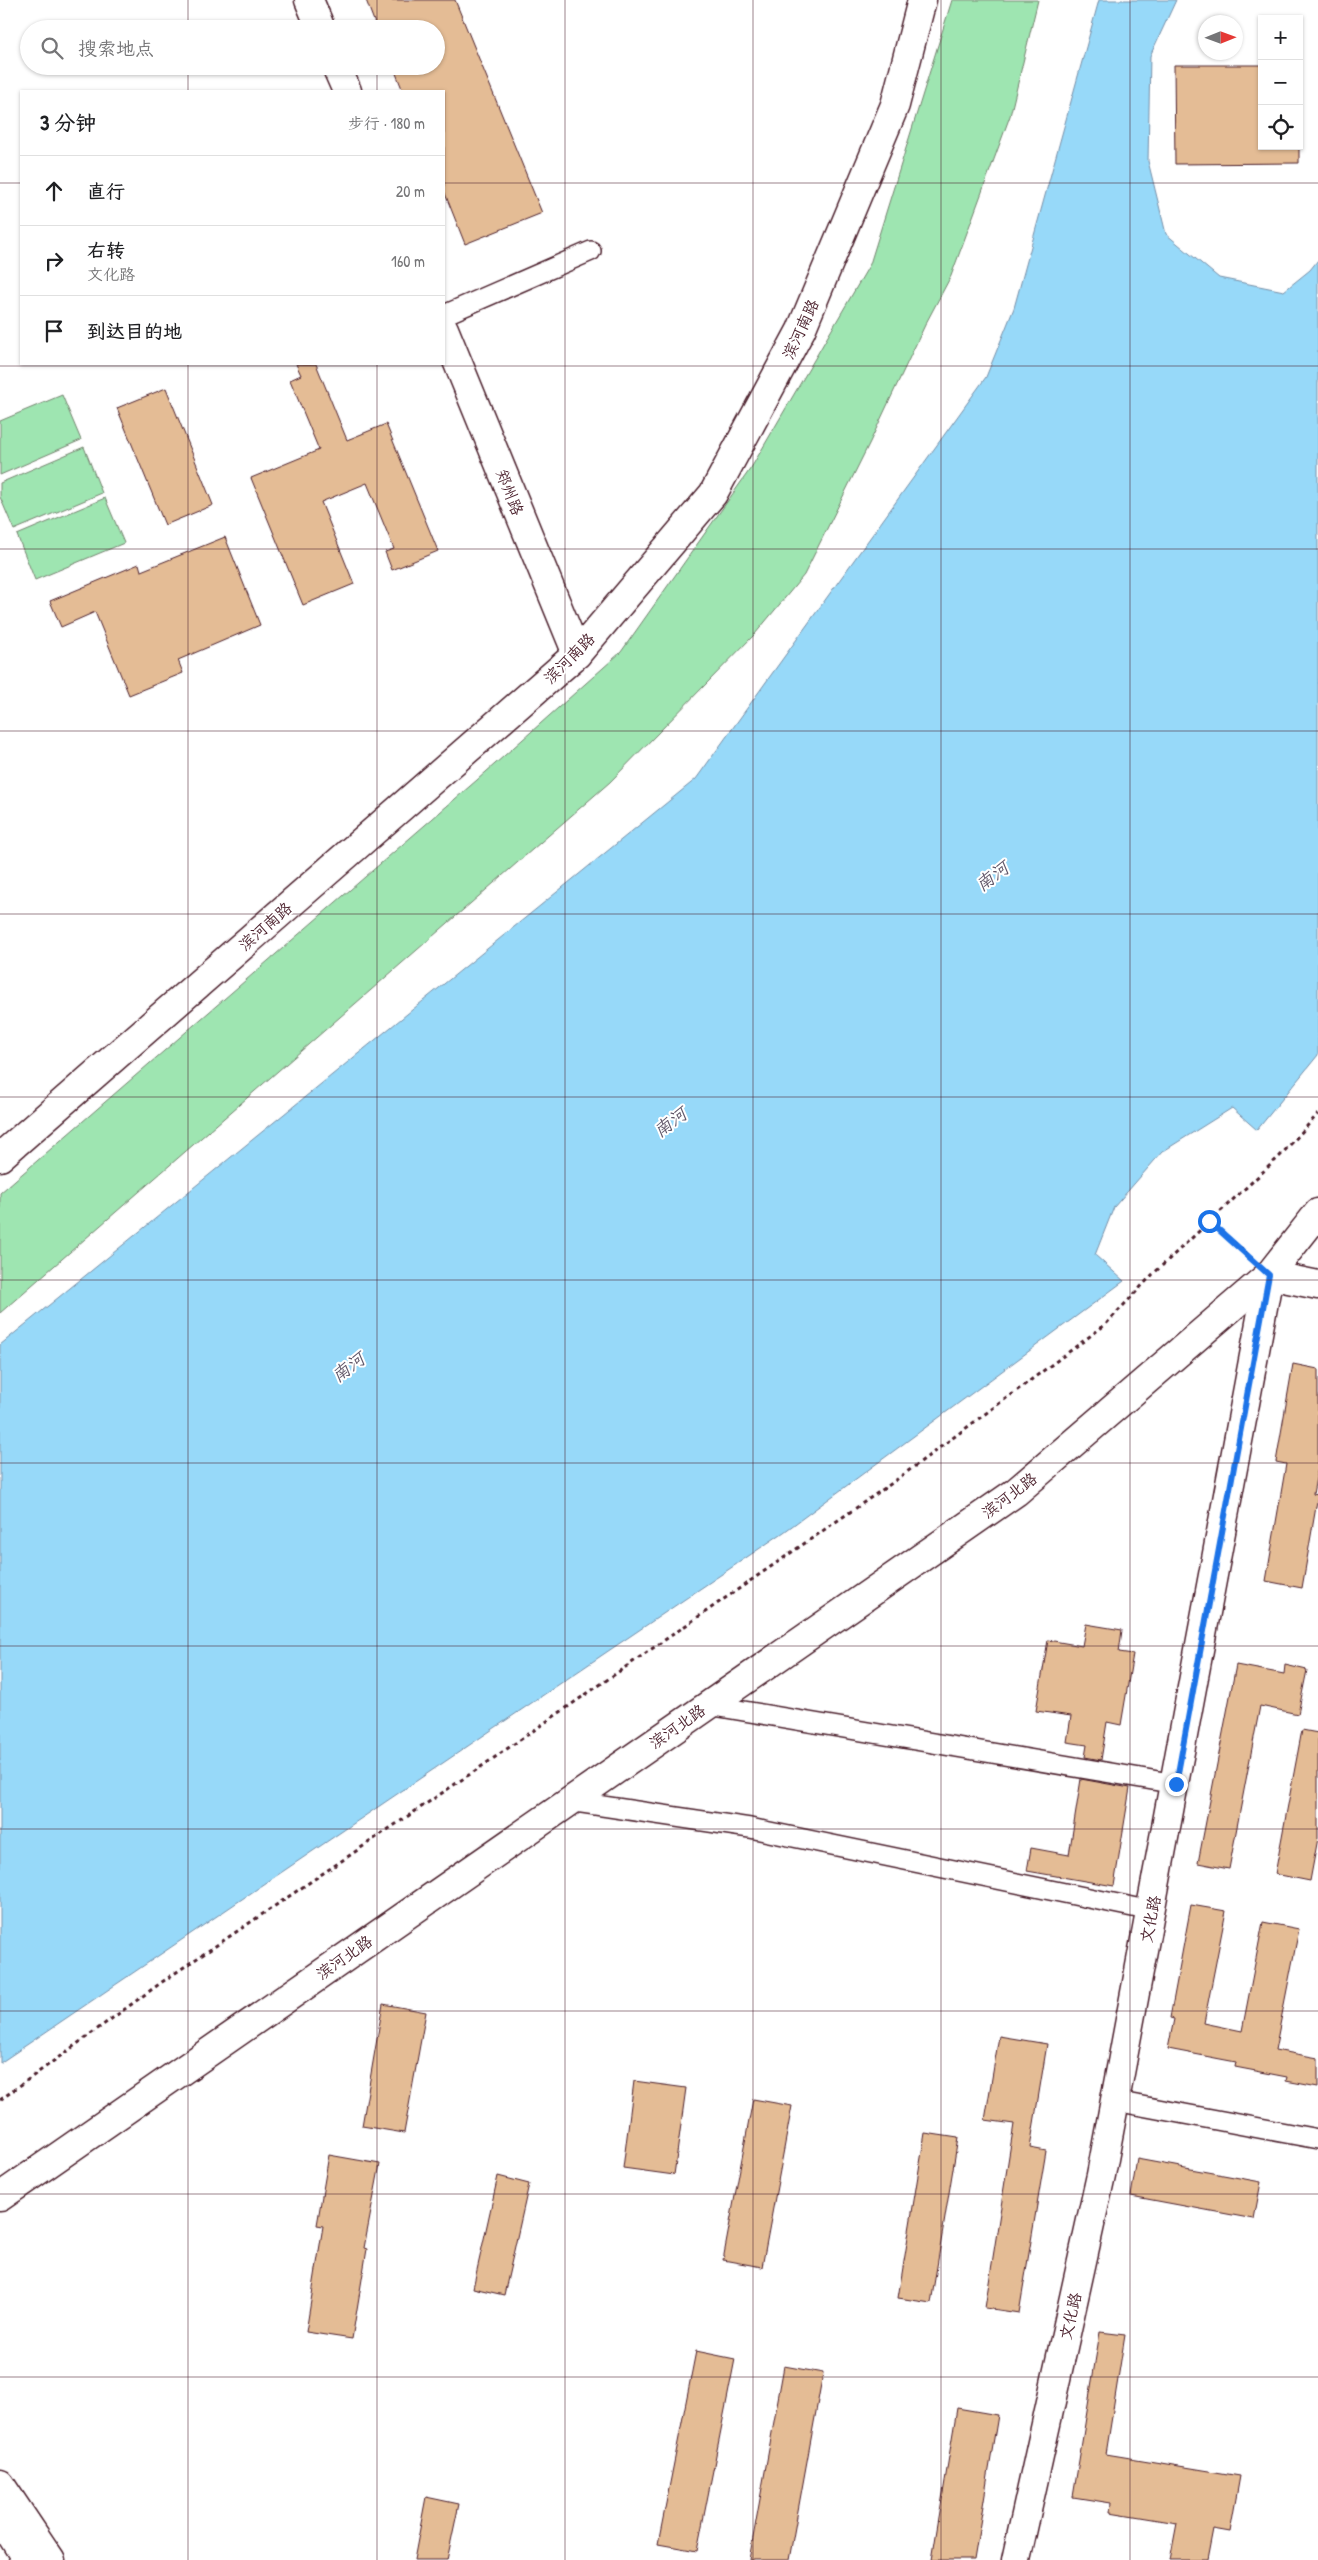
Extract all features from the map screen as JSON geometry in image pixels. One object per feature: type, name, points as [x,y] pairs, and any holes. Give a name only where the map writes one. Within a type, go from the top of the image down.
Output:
[{"type":"street","points":[[309,0],[317,20]]},
{"type":"street","name":"滨河南路","points":[[0,1157],[577,654],[713,494],[802,330],[895,106],[922,0]]},
{"type":"street","points":[[340,75],[347,90]]},
{"type":"street","points":[[445,315],[591,251]]},
{"type":"street","name":"郑州路","points":[[445,331],[577,654]]},
{"type":"street","name":"滨河北路","points":[[0,2197],[1016,1492],[1269,1275],[1318,1213]]},
{"type":"street","points":[[1269,1275],[1318,1285]]},
{"type":"street","name":"文化路","points":[[1016,2560],[1116,2101],[1269,1275]]},
{"type":"street","points":[[708,1705],[1176,1784]]},
{"type":"street","points":[[569,1801],[750,1828],[1152,1911]]},
{"type":"street","points":[[1116,2101],[1318,2139]]},
{"type":"street","points":[[4,2502],[27,2560]]},
{"type":"street","points":[[4,2502],[51,2560]]},
{"type":"path","points":[[0,2100],[162,1982],[488,1762],[892,1483],[1105,1325],[1153,1274],[1280,1156],[1318,1114]]},
{"type":"path","points":[[1209,1221],[1269,1275]]},
{"type":"green space","points":[[952,0],[1038,0],[1010,116],[951,276],[925,325],[804,575],[755,634],[610,782],[0,1313],[0,1193],[477,780],[621,652],[751,468],[870,264]]},
{"type":"green space","points":[[62,395],[81,440],[0,475],[0,421]]},
{"type":"green space","points":[[84,447],[102,493],[14,530],[0,497],[0,483]]},
{"type":"green space","points":[[105,498],[124,543],[35,580],[17,535]]},
{"type":"water","name":"南河","points":[[1099,0],[1176,0],[1150,56],[1148,161],[1166,234],[1219,278],[1284,291],[1310,270],[1318,260],[1318,1055],[1257,1130],[1232,1108],[1162,1152],[1114,1207],[1095,1255],[1124,1281],[784,1532],[0,2063],[0,1345],[696,779],[986,377],[1014,308]]},
{"type":"building","points":[[366,0],[455,0],[542,213],[465,244],[445,194],[445,90],[403,90],[397,75],[445,75],[445,20],[374,20]]},
{"type":"building","points":[[1174,65],[1258,65],[1258,150],[1299,150],[1299,163],[1175,164]]},
{"type":"building","points":[[296,365],[316,365],[347,440],[386,424],[438,551],[392,570],[385,552],[394,549],[367,483],[321,502],[354,584],[303,605],[251,478],[319,450],[290,380],[301,375]]},
{"type":"building","points":[[166,388],[213,505],[165,525],[117,408]]},
{"type":"building","points":[[225,537],[260,625],[178,660],[183,673],[129,695],[95,612],[61,627],[50,601],[139,564],[141,571]]},
{"type":"building","points":[[1293,1364],[1318,1369],[1318,1467],[1313,1494],[1318,1495],[1302,1588],[1266,1581],[1286,1464],[1276,1462]]},
{"type":"building","points":[[1086,1624],[1122,1630],[1119,1652],[1133,1654],[1121,1725],[1107,1722],[1101,1760],[1085,1757],[1087,1745],[1067,1742],[1071,1716],[1036,1711],[1048,1640],[1082,1646]]},
{"type":"building","points":[[1236,1665],[1284,1674],[1285,1665],[1307,1670],[1298,1714],[1260,1706],[1229,1869],[1198,1863]]},
{"type":"building","points":[[1302,1730],[1318,1733],[1318,1838],[1310,1881],[1275,1874]]},
{"type":"building","points":[[1081,1779],[1130,1788],[1114,1886],[1027,1871],[1031,1848],[1069,1855]]},
{"type":"building","points":[[1191,1905],[1226,1911],[1204,2023],[1242,2031],[1263,1922],[1299,1929],[1275,2050],[1318,2058],[1318,2087],[1286,2081],[1287,2077],[1235,2067],[1236,2062],[1168,2049],[1174,2019],[1170,2018]]},
{"type":"building","points":[[383,2004],[426,2012],[404,2133],[362,2126]]},
{"type":"building","points":[[999,2036],[1047,2044],[1030,2148],[1046,2151],[1019,2313],[985,2308],[1014,2124],[985,2120]]},
{"type":"building","points":[[634,2081],[686,2088],[674,2175],[623,2168]]},
{"type":"building","points":[[753,2099],[792,2106],[762,2267],[723,2260]]},
{"type":"building","points":[[925,2133],[958,2138],[931,2303],[898,2298]]},
{"type":"building","points":[[329,2155],[380,2164],[364,2248],[367,2249],[352,2339],[306,2332],[323,2226],[317,2225]]},
{"type":"building","points":[[1137,2159],[1261,2182],[1254,2219],[1131,2196]]},
{"type":"building","points":[[498,2176],[529,2184],[504,2295],[473,2288]]},
{"type":"building","points":[[1100,2332],[1125,2335],[1106,2454],[1240,2476],[1230,2532],[1213,2529],[1207,2560],[1170,2560],[1177,2523],[1110,2512],[1111,2503],[1073,2497]]},
{"type":"building","points":[[696,2351],[735,2359],[697,2551],[658,2544]]},
{"type":"building","points":[[784,2366],[823,2373],[789,2560],[749,2560]]},
{"type":"building","points":[[957,2408],[998,2415],[974,2560],[932,2560]]},
{"type":"building","points":[[426,2497],[459,2504],[447,2560],[414,2560]]},
{"type":"route","points":[[1176,1784],[1269,1275],[1209,1221]]}]
